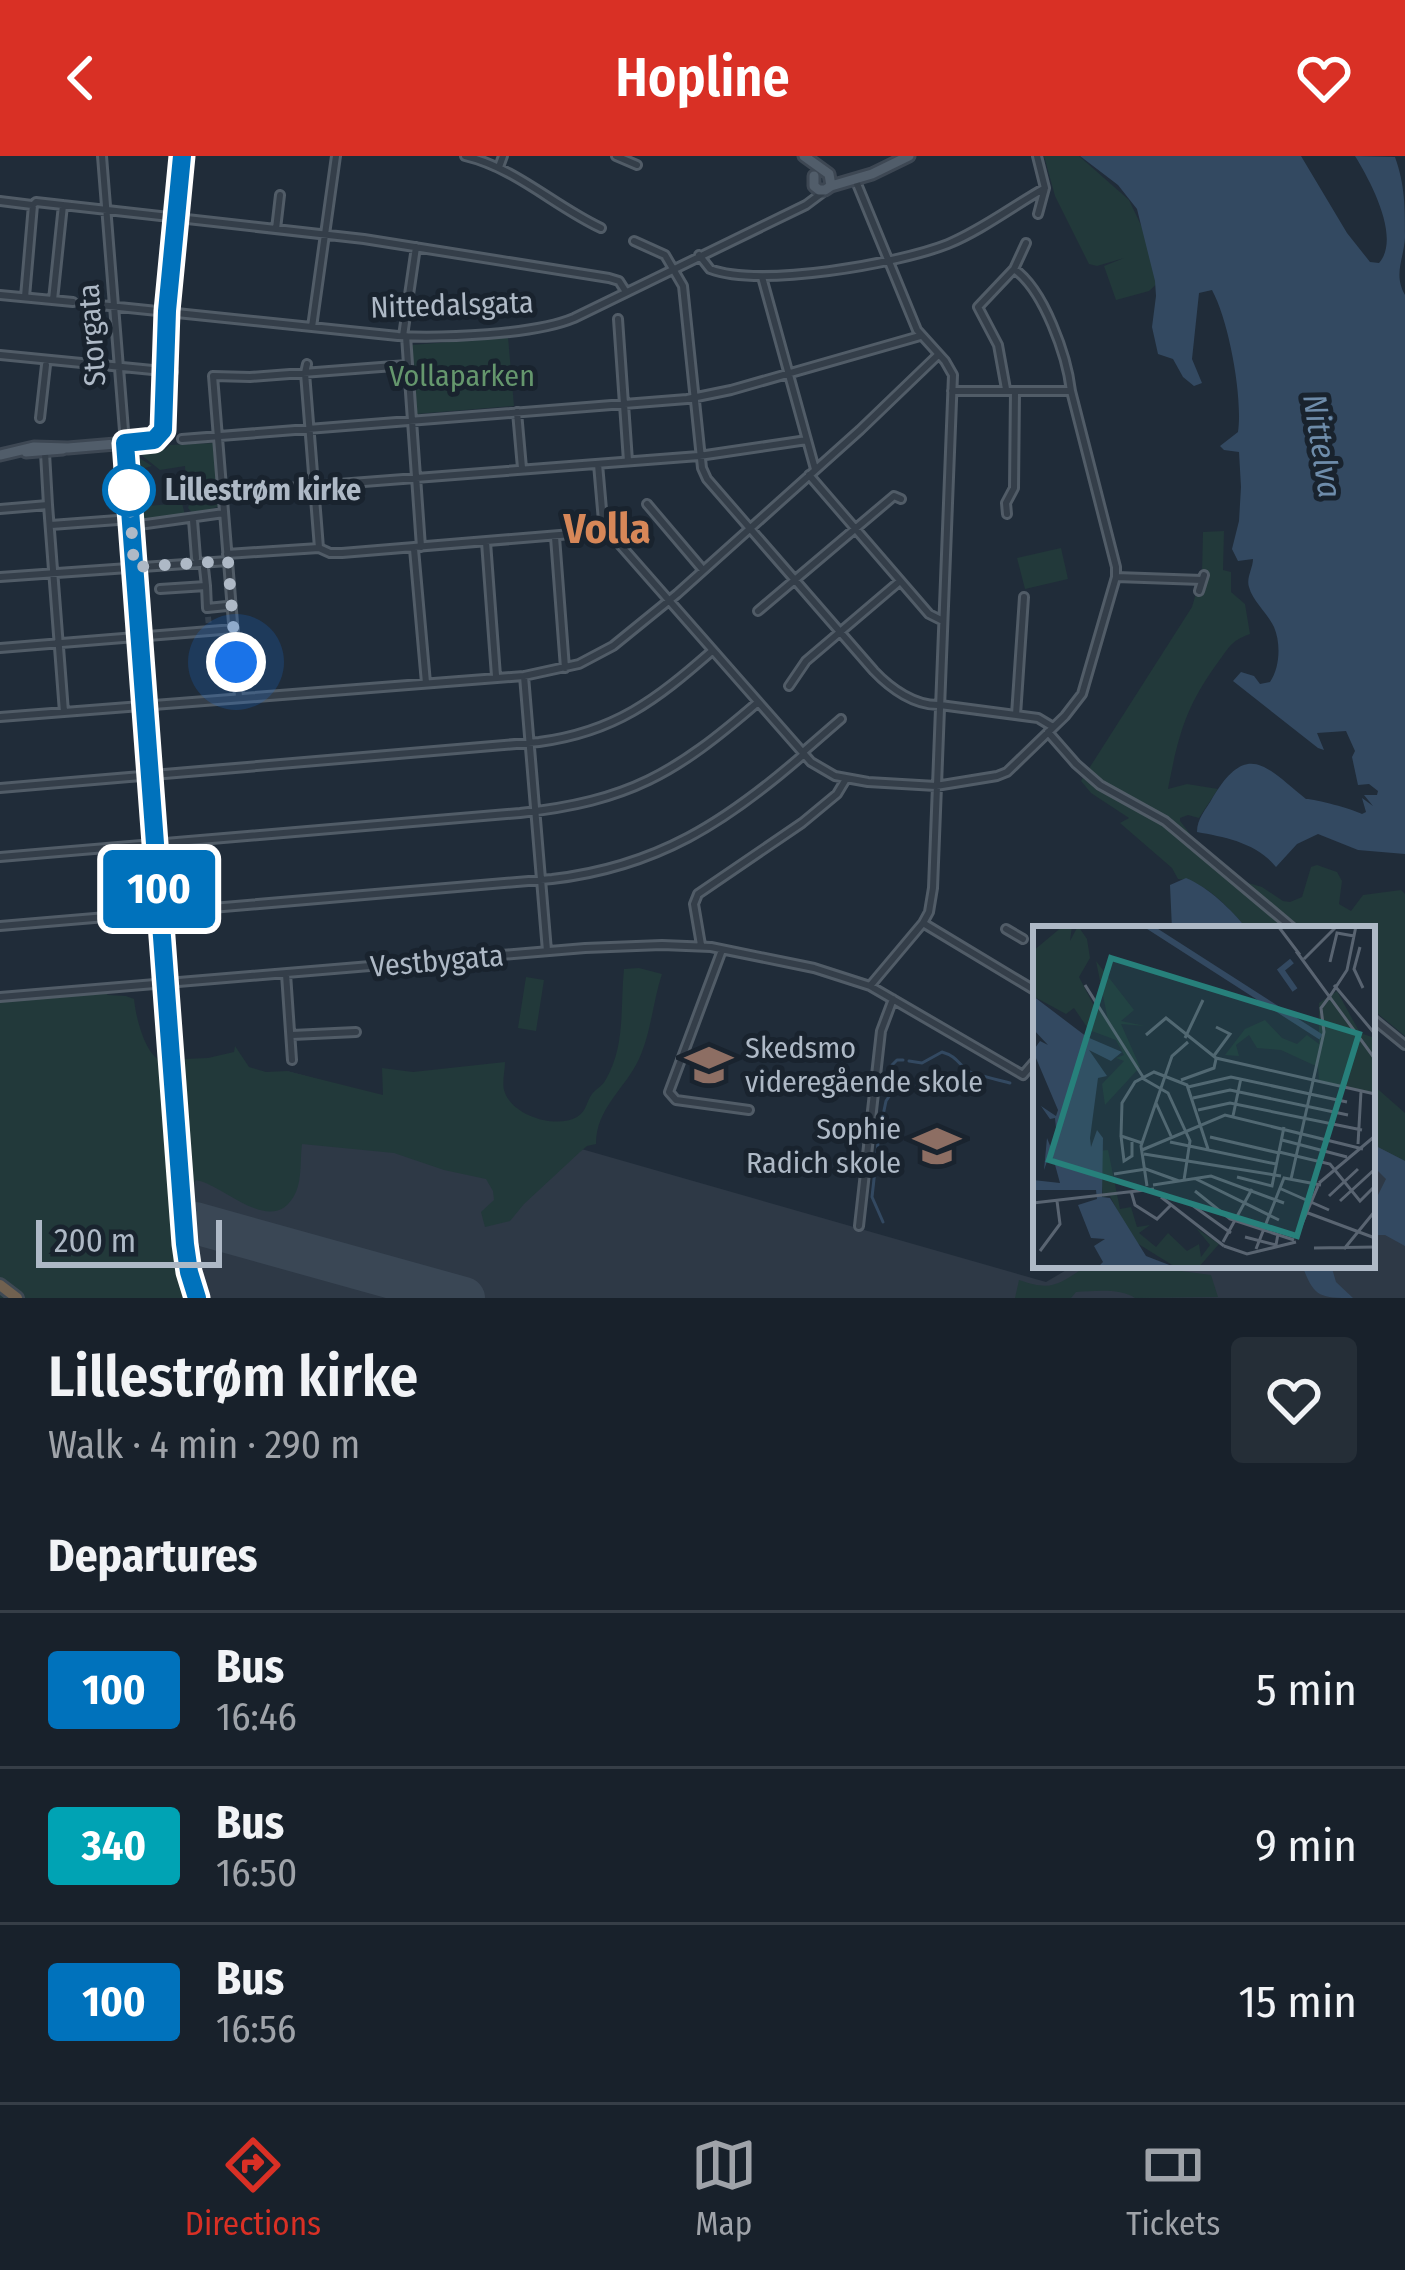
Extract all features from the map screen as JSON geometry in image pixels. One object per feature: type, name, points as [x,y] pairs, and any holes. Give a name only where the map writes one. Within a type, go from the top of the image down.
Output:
[{"type":"highway","points":[[0,1285],[17,1298]]},
{"type":"main road","points":[[2,453],[45,453],[151,441],[160,436],[169,372],[167,311],[182,156]]},
{"type":"main road","points":[[801,156],[823,181],[868,176],[909,156]]},
{"type":"main road","name":"Storgata","points":[[125,443],[135,522],[134,567],[185,1244],[197,1298]]},
{"type":"main road","points":[[21,452],[68,448]]},
{"type":"street","name":"Storgata","points":[[103,156],[125,443]]},
{"type":"street","points":[[312,327],[336,156]]},
{"type":"street","points":[[465,156],[499,167],[601,228]]},
{"type":"street","points":[[499,167],[503,156]]},
{"type":"street","points":[[616,156],[638,165]]},
{"type":"street","points":[[1037,156],[1045,188],[1038,214]]},
{"type":"street","points":[[855,178],[920,336],[950,368],[952,391],[933,888],[923,923],[870,986]]},
{"type":"street","name":"Nittedalsgata","points":[[90,304],[404,336],[539,328],[560,324],[791,210],[823,181]]},
{"type":"street","points":[[699,255],[715,272],[746,278],[891,262],[950,243],[1045,188]]},
{"type":"street","points":[[276,229],[280,195]]},
{"type":"street","points":[[0,201],[416,247],[610,278],[620,281],[626,292]]},
{"type":"street","points":[[25,297],[35,205]]},
{"type":"street","points":[[53,300],[63,205]]},
{"type":"street","points":[[634,241],[665,255],[686,296],[699,456],[707,479],[893,689],[931,707],[1038,718],[1100,785],[1165,821],[1290,926]]},
{"type":"street","points":[[1007,514],[1006,502],[1014,488],[1010,390],[998,345],[978,307],[1014,269],[1026,243]]},
{"type":"street","points":[[416,247],[404,336],[426,683]]},
{"type":"street","points":[[598,464],[608,531],[803,754],[824,770],[846,779],[936,786],[1007,772],[1082,694],[1116,577],[1074,388],[1058,339],[1045,311],[1014,269]]},
{"type":"street","points":[[762,277],[812,472],[929,614],[943,621]]},
{"type":"street","points":[[0,295],[73,302]]},
{"type":"street","points":[[618,319],[628,461]]},
{"type":"street","points":[[182,439],[694,398],[920,336]]},
{"type":"street","points":[[0,717],[524,676],[592,658],[669,601],[938,355]]},
{"type":"street","points":[[0,356],[169,372]]},
{"type":"street","points":[[40,418],[46,365]]},
{"type":"street","points":[[239,698],[214,376],[407,365]]},
{"type":"street","points":[[306,369],[319,548]]},
{"type":"street","points":[[952,391],[1074,388]]},
{"type":"street","points":[[517,412],[522,470]]},
{"type":"street","points":[[222,493],[699,456],[807,440]]},
{"type":"street","points":[[45,453],[64,712]]},
{"type":"street","points":[[758,611],[894,496],[901,500]]},
{"type":"street","points":[[647,504],[703,570]]},
{"type":"street","points":[[2,509],[48,505]]},
{"type":"street","points":[[51,525],[193,519],[224,513]]},
{"type":"street","points":[[193,519],[196,558]]},
{"type":"street","points":[[0,577],[319,548],[330,553],[417,548],[608,531]]},
{"type":"street","points":[[555,537],[565,668]]},
{"type":"street","points":[[486,542],[496,678]]},
{"type":"street","points":[[204,568],[207,608],[227,606]]},
{"type":"street","points":[[1116,577],[1203,578],[1199,591]]},
{"type":"street","points":[[789,686],[806,661],[900,580]]},
{"type":"street","points":[[160,589],[206,586]]},
{"type":"street","points":[[1016,715],[1024,597]]},
{"type":"street","points":[[0,648],[234,629]]},
{"type":"street","points":[[0,788],[572,737],[621,719],[653,700],[712,651]]},
{"type":"street","points":[[524,676],[547,951]]},
{"type":"street","points":[[0,857],[536,811],[602,799],[656,778],[703,749],[757,703]]},
{"type":"street","points":[[0,926],[542,880],[609,869],[680,843],[736,810],[841,719]]},
{"type":"street","points":[[701,946],[695,908],[698,895],[802,823],[837,794],[846,779]]},
{"type":"street","points":[[923,923],[1033,990]]},
{"type":"street","points":[[1006,929],[1023,939]]},
{"type":"street","name":"Vestbygata","points":[[0,997],[547,951],[701,946],[781,960],[870,986],[1023,1075],[1033,1063]]},
{"type":"street","points":[[722,949],[669,1092],[676,1100],[749,1110]]},
{"type":"street","points":[[286,973],[292,1060]]},
{"type":"street","points":[[860,1226],[881,1031],[893,999]]},
{"type":"street","points":[[1375,1020],[1405,1045]]},
{"type":"street","points":[[292,1035],[356,1032]]},
{"type":"shaded area","points":[[287,1071],[585,1150],[1046,1282],[1070,1268],[1375,1268],[1375,1129],[1405,1141],[1405,1298],[210,1298],[195,1249],[184,1121]]},
{"type":"green space","points":[[1044,156],[1079,156],[1129,200],[1161,280],[1149,291],[1116,300],[1104,266],[1124,258],[1089,264],[1055,196]]},
{"type":"green space","name":"Vollaparken","points":[[508,337],[514,406],[416,414],[412,345]]},
{"type":"green space","points":[[215,443],[220,506],[194,515],[188,508],[192,497],[185,466],[160,470],[140,454],[170,445]]},
{"type":"green space","points":[[138,457],[152,466],[145,468],[147,506],[182,503],[185,515],[144,519]]},
{"type":"green space","points":[[1224,531],[1223,570],[1231,572],[1231,592],[1245,604],[1250,634],[1230,646],[1205,681],[1179,738],[1168,789],[1187,784],[1218,789],[1199,818],[1188,815],[1180,821],[1197,843],[1245,882],[1283,901],[1302,897],[1311,867],[1317,865],[1337,872],[1342,881],[1339,904],[1351,911],[1363,895],[1401,890],[1405,894],[1405,1036],[1375,1011],[1375,926],[1244,926],[1207,890],[1178,879],[1172,868],[1120,823],[1129,818],[1081,781],[1192,607],[1202,573],[1203,532]]},
{"type":"green space","points":[[1061,548],[1068,579],[1025,589],[1017,558]]},
{"type":"green space","points":[[624,969],[662,974],[649,1028],[639,1059],[606,1109],[596,1144],[580,1152],[510,1221],[485,1227],[481,1212],[494,1200],[486,1179],[394,1153],[302,1144],[296,1192],[287,1205],[275,1211],[249,1206],[196,1180],[186,1193],[184,1261],[186,1280],[200,1277],[197,1298],[0,1298],[0,1001],[106,993],[126,996],[134,999],[145,1041],[159,1060],[208,1058],[234,1052],[235,1046],[249,1067],[287,1071],[383,1095],[382,1068],[413,1072],[505,1062],[503,1087],[515,1107],[535,1118],[558,1122],[580,1115],[612,1068]]},
{"type":"green space","points":[[526,977],[544,980],[536,1031],[518,1028]]},
{"type":"green space","points":[[1375,1087],[1405,1113],[1405,1161],[1375,1146]]},
{"type":"green space","points":[[1084,1268],[1158,1268],[1211,1275],[1218,1297],[1135,1298],[1099,1291],[1076,1292],[1071,1298],[1015,1298],[1019,1280],[1040,1285]]},
{"type":"water","name":"Nittelva","points":[[1080,156],[1301,156],[1347,233],[1370,262],[1379,263],[1385,252],[1385,225],[1355,156],[1395,157],[1405,216],[1399,273],[1405,295],[1405,854],[1358,850],[1318,834],[1297,844],[1276,867],[1250,847],[1197,832],[1202,814],[1225,779],[1248,764],[1269,769],[1306,799],[1362,814],[1366,812],[1362,798],[1373,806],[1364,795],[1378,791],[1369,784],[1358,785],[1355,751],[1346,731],[1317,733],[1324,750],[1318,748],[1233,681],[1241,672],[1260,684],[1270,682],[1278,648],[1274,627],[1249,587],[1253,559],[1238,561],[1232,549],[1239,521],[1239,452],[1220,446],[1238,432],[1238,400],[1224,320],[1212,290],[1199,293],[1192,359],[1202,383],[1194,386],[1173,359],[1158,354],[1152,327],[1155,281],[1137,209],[1118,185]]},
{"type":"water","points":[[1186,878],[1203,887],[1244,926],[1172,926],[1170,885]]},
{"type":"water","points":[[1375,1146],[1405,1161],[1405,1246],[1375,1235],[1375,1199],[1386,1179],[1375,1168]]},
{"type":"water","points":[[1303,1268],[1332,1268],[1336,1282],[1353,1298],[1319,1294]]},
{"type":"waterway","points":[[909,1061],[922,1063],[942,1052],[968,1071],[1010,1083]]},
{"type":"waterway","points":[[881,1125],[894,1089],[892,1065],[903,1060]]},
{"type":"waterway","points":[[879,1134],[872,1197],[883,1222]]},
{"type":"runway","points":[[195,1223],[464,1298]]},
{"type":"tunnel","points":[[207,608],[209,626]]},
{"type":"bus line","name":"100","points":[[182,156],[167,311],[163,430],[154,440],[125,443],[185,1244],[197,1298]]},
{"type":"place","name":"Lillestrøm kirke","points":[[129,490]]},
{"type":"place","name":"Skedsmo videregående skole","points":[[709,1065]]},
{"type":"place","name":"Sophie Radich skole","points":[[937,1146]]},
{"type":"district","name":"Volla","points":[[607,529]]},
{"type":"route","points":[[129,490],[134,567],[228,561],[236,662]]}]
